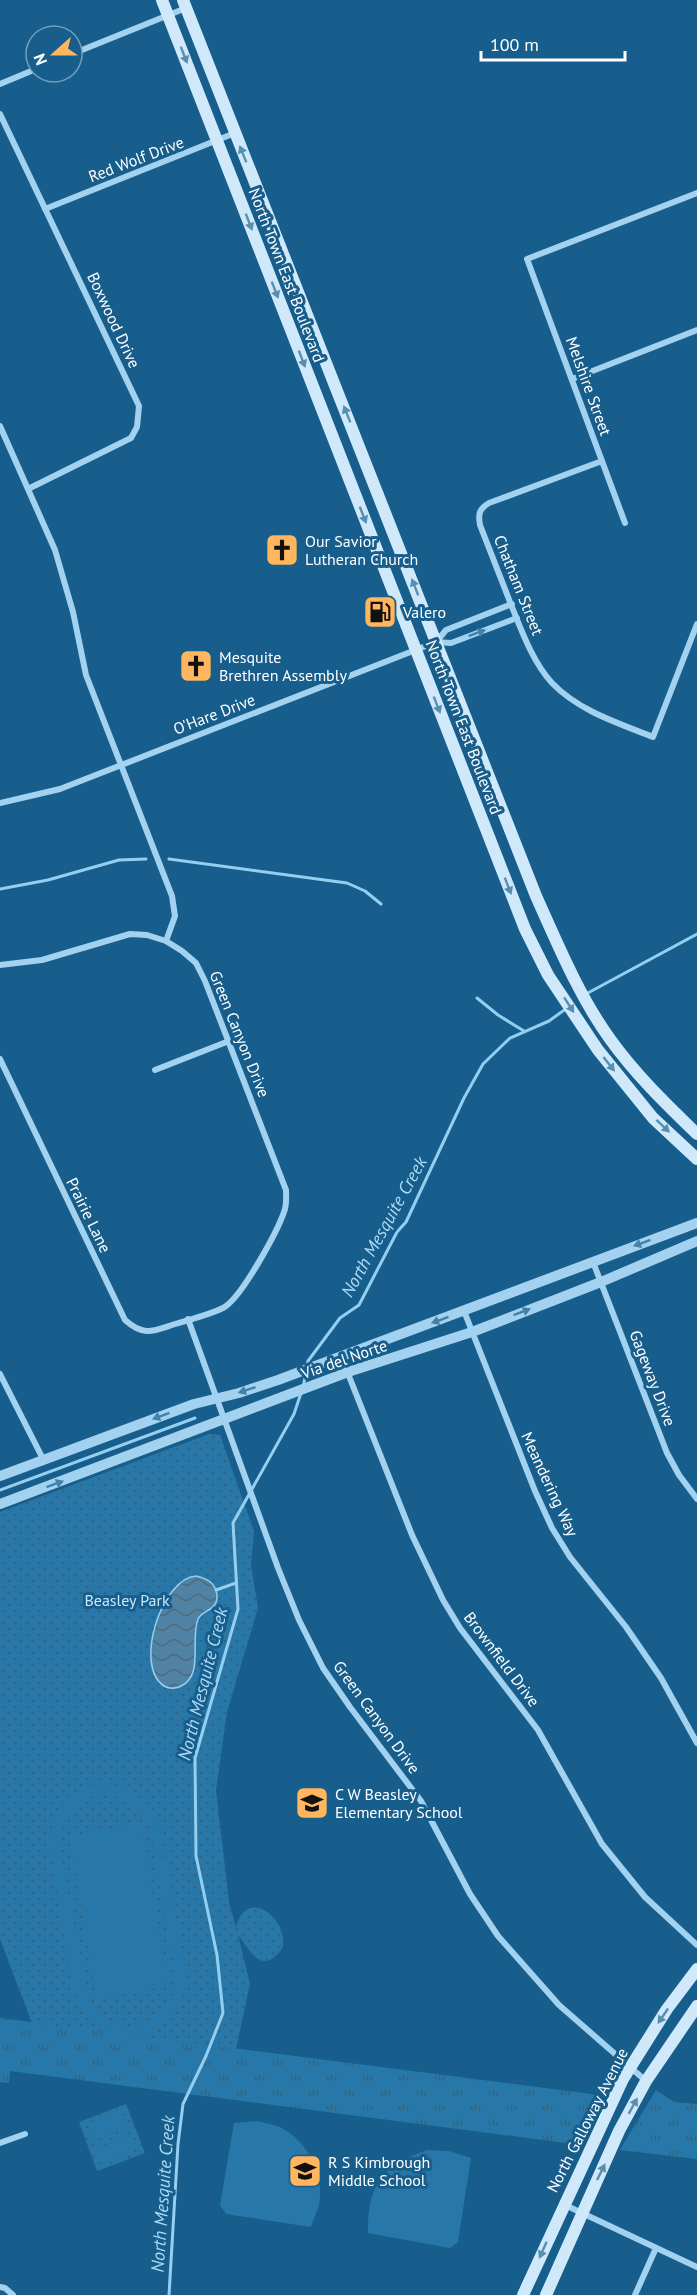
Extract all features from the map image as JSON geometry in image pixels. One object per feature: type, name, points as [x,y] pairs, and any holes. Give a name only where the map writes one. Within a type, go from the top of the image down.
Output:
[{"type":"main road","name":"North Town East Boulevard","points":[[162,0],[525,929],[548,975],[588,1035],[653,1118],[697,1159]]},
{"type":"main road","name":"North Town East Boulevard","points":[[184,4],[536,896],[568,967],[602,1026],[642,1078],[697,1134]]},
{"type":"main road","points":[[257,243],[276,237]]},
{"type":"main road","points":[[348,477],[369,469]]},
{"type":"main road","points":[[631,1092],[642,1078]]},
{"type":"main road","name":"North Galloway Avenue","points":[[522,2295],[629,2067],[697,1969]]},
{"type":"main road","name":"North Galloway Avenue","points":[[546,2295],[619,2131],[646,2081],[697,2006]]},
{"type":"street","points":[[84,49],[168,15],[184,4]]},
{"type":"street","points":[[0,84],[24,74]]},
{"type":"street","name":"Boxwood Drive","points":[[0,114],[138,406],[137,427],[131,438],[30,488]]},
{"type":"street","name":"Red Wolf Drive","points":[[45,208],[235,133]]},
{"type":"street","name":"Melshire Street","points":[[625,524],[527,259],[697,193]]},
{"type":"street","points":[[572,379],[697,330]]},
{"type":"street","points":[[0,426],[30,488],[56,550],[73,612],[86,675],[172,896],[174,916],[166,941],[147,935],[130,934],[42,960],[0,965]]},
{"type":"street","name":"Chatham Street","points":[[602,461],[489,503],[482,507],[478,516],[517,618],[538,663],[552,683],[576,702],[597,714],[653,737],[697,624]]},
{"type":"street","points":[[436,642],[446,630],[512,604]]},
{"type":"street","points":[[436,642],[451,643],[517,618]]},
{"type":"street","name":"O'Hare Drive","points":[[0,803],[60,789],[436,642]]},
{"type":"street","name":"Green Canyon Drive","points":[[166,941],[196,963],[229,1041],[286,1190],[285,1209],[251,1275],[234,1299],[224,1308],[188,1319]]},
{"type":"street","points":[[155,1070],[229,1041]]},
{"type":"street","name":"Prairie Lane","points":[[0,1059],[125,1320],[136,1329],[146,1332],[188,1319]]},
{"type":"street","name":"Via del Norte","points":[[0,1476],[194,1404],[278,1380],[697,1223]]},
{"type":"street","name":"Via del Norte","points":[[0,1504],[139,1453],[323,1381],[472,1332],[601,1282],[697,1241]]},
{"type":"street","name":"Gageway Drive","points":[[593,1262],[667,1453],[679,1475],[696,1498]]},
{"type":"street","name":"Meandering Way","points":[[464,1311],[535,1491],[552,1528],[570,1557],[627,1627],[661,1678],[697,1743]]},
{"type":"street","points":[[188,1319],[224,1419]]},
{"type":"street","name":"Brownfield Drive","points":[[341,1356],[412,1535],[443,1600],[460,1628],[538,1730],[602,1844],[645,1897],[697,1945]]},
{"type":"street","points":[[0,1374],[3,1386],[43,1459]]},
{"type":"street","name":"Green Canyon Drive","points":[[224,1419],[238,1463],[290,1599],[323,1668],[421,1801],[470,1894],[492,1928],[559,2005],[646,2081]]},
{"type":"street","points":[[0,2143],[25,2134]]},
{"type":"street","points":[[564,2204],[697,2267]]},
{"type":"street","points":[[635,2295],[656,2248]]},
{"type":"street","points":[[0,2287],[13,2295]]},
{"type":"green space","name":"Beasley Park","points":[[209,1434],[220,1435],[254,1531],[251,1565],[258,1608],[227,1712],[216,1790],[229,1902],[236,1927],[242,1914],[250,1908],[258,1908],[275,1919],[283,1939],[282,1949],[268,1961],[262,1961],[251,1953],[238,1935],[250,1984],[236,2049],[32,2023],[0,1939],[0,1512]]},
{"type":"green space","points":[[96,1784],[127,1790],[142,1799],[159,1826],[186,1972],[182,1997],[174,2012],[163,2024],[146,2033],[117,2034],[99,2027],[85,2014],[74,1989],[49,1845],[54,1822],[61,1806],[67,1799]],"holes":[[[99,1794],[117,1796],[130,1802],[141,1812],[150,1827],[175,1974],[170,1999],[155,2018],[144,2024],[120,2025],[107,2019],[94,2006],[86,1989],[59,1843],[63,1825],[70,1811],[81,1802]]]},
{"type":"green space","points":[[141,1824],[168,1986],[97,1998],[69,1836]]},
{"type":"green space","points":[[0,2018],[599,2095],[574,2144],[10,2071],[9,2083],[0,2082]]},
{"type":"green space","points":[[656,2090],[674,2102],[697,2104],[697,2159],[620,2150]]},
{"type":"green space","points":[[126,2104],[145,2153],[97,2171],[79,2122]]},
{"type":"green space","points":[[121,2111],[126,2126],[94,2138],[89,2123]]},
{"type":"green space","points":[[257,2121],[277,2126],[290,2133],[299,2141],[312,2160],[317,2171],[320,2194],[319,2205],[311,2227],[226,2214],[220,2205],[234,2123]]},
{"type":"green space","points":[[130,2136],[136,2150],[104,2162],[98,2148]]},
{"type":"green space","points":[[427,2150],[449,2151],[471,2158],[458,2242],[450,2248],[368,2233],[370,2202],[380,2180],[388,2170]]},
{"type":"water","points":[[196,1576],[208,1580],[213,1585],[217,1601],[198,1619],[192,1674],[181,1686],[168,1688],[155,1676],[151,1661],[156,1624],[172,1591],[184,1580]]},
{"type":"waterway","points":[[0,889],[48,880],[119,860],[146,859]]},
{"type":"waterway","points":[[169,859],[347,883],[365,891],[381,904]]},
{"type":"waterway","name":"North Mesquite Creek","points":[[586,994],[697,934]]},
{"type":"waterway","points":[[477,998],[498,1015],[524,1031]]},
{"type":"waterway","name":"North Mesquite Creek","points":[[307,1366],[308,1361],[340,1318],[359,1305],[397,1232],[406,1222],[464,1098],[483,1064],[510,1038],[549,1021],[567,1008]]},
{"type":"waterway","name":"North Mesquite Creek","points":[[303,1387],[306,1373]]},
{"type":"waterway","name":"North Mesquite Creek","points":[[169,2295],[178,2144],[183,2104],[223,2013],[217,1955],[196,1856],[195,1758],[238,1609],[233,1523],[294,1414],[301,1393]]},
{"type":"waterway","points":[[0,1490],[195,1418]]},
{"type":"waterway","points":[[216,1590],[236,1583]]},
{"type":"place","name":"Our Savior Lutheran Church","points":[[282,550]]},
{"type":"place","name":"Valero","points":[[380,612]]},
{"type":"place","name":"Mesquite Brethren Assembly","points":[[196,666]]},
{"type":"place","name":"C W Beasley Elementary School","points":[[312,1803]]},
{"type":"place","name":"R S Kimbrough Middle School","points":[[305,2171]]}]
